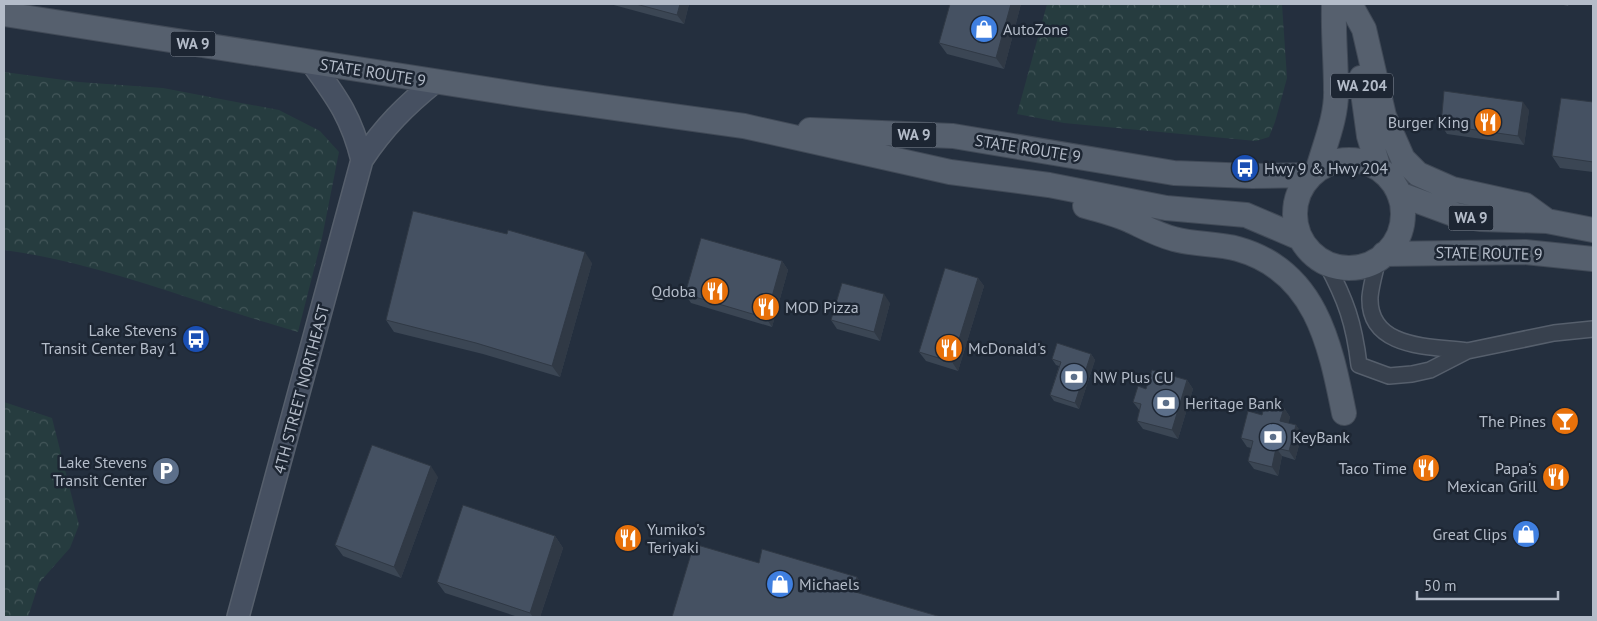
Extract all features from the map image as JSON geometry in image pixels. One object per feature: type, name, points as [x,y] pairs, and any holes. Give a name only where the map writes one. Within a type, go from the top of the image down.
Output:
[{"type":"main road","name":"WA 204","points":[[1314,172],[1331,124],[1337,91],[1332,38],[1334,4]]},
{"type":"main road","name":"WA 204","points":[[1343,4],[1360,68],[1369,136],[1379,169]]},
{"type":"main road","points":[[1350,4],[1364,29],[1384,116],[1403,160],[1418,174],[1452,190],[1525,205],[1547,221]]},
{"type":"main road","name":"STATE ROUTE 9","points":[[4,14],[436,81],[744,126],[950,172],[1016,180],[1166,208],[1246,215],[1300,238]]},
{"type":"main road","name":"STATE ROUTE 9","points":[[744,126],[953,136],[1174,173],[1234,176],[1314,172]]},
{"type":"main road","points":[[1348,160],[1364,162],[1379,169],[1391,180],[1399,194],[1402,207],[1400,226],[1393,244],[1381,256],[1361,266],[1344,268],[1326,263],[1316,257],[1300,238],[1295,222],[1295,205],[1301,188],[1314,172],[1332,162],[1348,160]]},
{"type":"main road","points":[[1016,180],[1072,202],[1126,219],[1173,239],[1237,249],[1270,262],[1299,288],[1318,316],[1330,348],[1344,413]]},
{"type":"main road","name":"STATE ROUTE 9","points":[[1399,194],[1456,215],[1480,219],[1547,221],[1593,230]]},
{"type":"main road","name":"STATE ROUTE 9","points":[[1381,256],[1525,252],[1593,259]]},
{"type":"street","points":[[311,62],[346,110],[357,137],[362,160]]},
{"type":"street","points":[[362,160],[387,126],[405,106],[436,81]]},
{"type":"street","name":"4TH STREET NORTHEAST","points":[[238,617],[362,160]]},
{"type":"street","points":[[1381,256],[1370,299],[1378,325],[1387,334],[1401,342],[1467,351]]},
{"type":"street","points":[[1326,263],[1346,300],[1353,326],[1359,365],[1389,376],[1430,370],[1467,351],[1554,333],[1593,329]]},
{"type":"green space","points":[[1047,4],[1282,4],[1287,78],[1269,137],[1256,141],[1064,123],[1017,114]]},
{"type":"green space","points":[[4,72],[79,82],[163,88],[279,110],[320,131],[339,152],[322,238],[298,332],[78,264],[4,250]]},
{"type":"green space","points":[[4,402],[52,418],[79,525],[70,548],[39,583],[28,617],[4,617]]},
{"type":"building","points":[[636,4],[680,4],[677,15]]},
{"type":"building","name":"AutoZone","points":[[950,4],[1011,4],[996,58],[939,43]]},
{"type":"building","name":"Burger King","points":[[1444,91],[1523,102],[1518,136],[1441,125]]},
{"type":"building","points":[[1561,98],[1593,102],[1593,162],[1552,156]]},
{"type":"building","points":[[413,211],[507,234],[508,230],[585,252],[552,366],[476,343],[386,320]]},
{"type":"building","points":[[701,238],[782,261],[766,318],[685,294]]},
{"type":"building","points":[[945,268],[978,278],[952,362],[919,352]]},
{"type":"building","points":[[842,283],[884,294],[874,332],[831,320]]},
{"type":"building","points":[[1057,343],[1091,354],[1075,403],[1050,395],[1061,362],[1052,359]]},
{"type":"building","points":[[1152,370],[1187,380],[1172,430],[1137,421],[1141,404],[1133,402],[1138,386],[1146,389]]},
{"type":"building","points":[[1265,403],[1284,408],[1280,421],[1296,425],[1289,451],[1276,448],[1272,467],[1248,461],[1253,441],[1241,438],[1248,411],[1262,415]]},
{"type":"building","points":[[372,445],[431,466],[394,567],[335,545]]},
{"type":"building","points":[[463,505],[555,536],[530,613],[437,582]]},
{"type":"building","points":[[694,544],[759,563],[762,549],[857,577],[852,591],[941,617],[672,617]]},
{"type":"place","name":"AutoZone","points":[[984,29]]},
{"type":"place","name":"Burger King","points":[[1488,122]]},
{"type":"place","name":"Hwy 9 & Hwy 204","points":[[1245,168]]},
{"type":"place","name":"Qdoba","points":[[715,291]]},
{"type":"place","name":"MOD Pizza","points":[[766,307]]},
{"type":"place","name":"Lake Stevens Transit Center Bay 1","points":[[196,339]]},
{"type":"place","name":"McDonald's","points":[[949,348]]},
{"type":"place","name":"NW Plus CU","points":[[1074,377]]},
{"type":"place","name":"Heritage Bank","points":[[1166,403]]},
{"type":"place","name":"The Pines","points":[[1565,421]]},
{"type":"place","name":"KeyBank","points":[[1273,437]]},
{"type":"place","name":"Taco Time","points":[[1426,468]]},
{"type":"place","name":"Lake Stevens Transit Center","points":[[166,471]]},
{"type":"place","name":"Papa's Mexican Grill","points":[[1556,477]]},
{"type":"place","name":"Great Clips","points":[[1526,534]]},
{"type":"place","name":"Yumiko's Teriyaki","points":[[628,538]]},
{"type":"place","name":"Michaels","points":[[780,584]]}]
